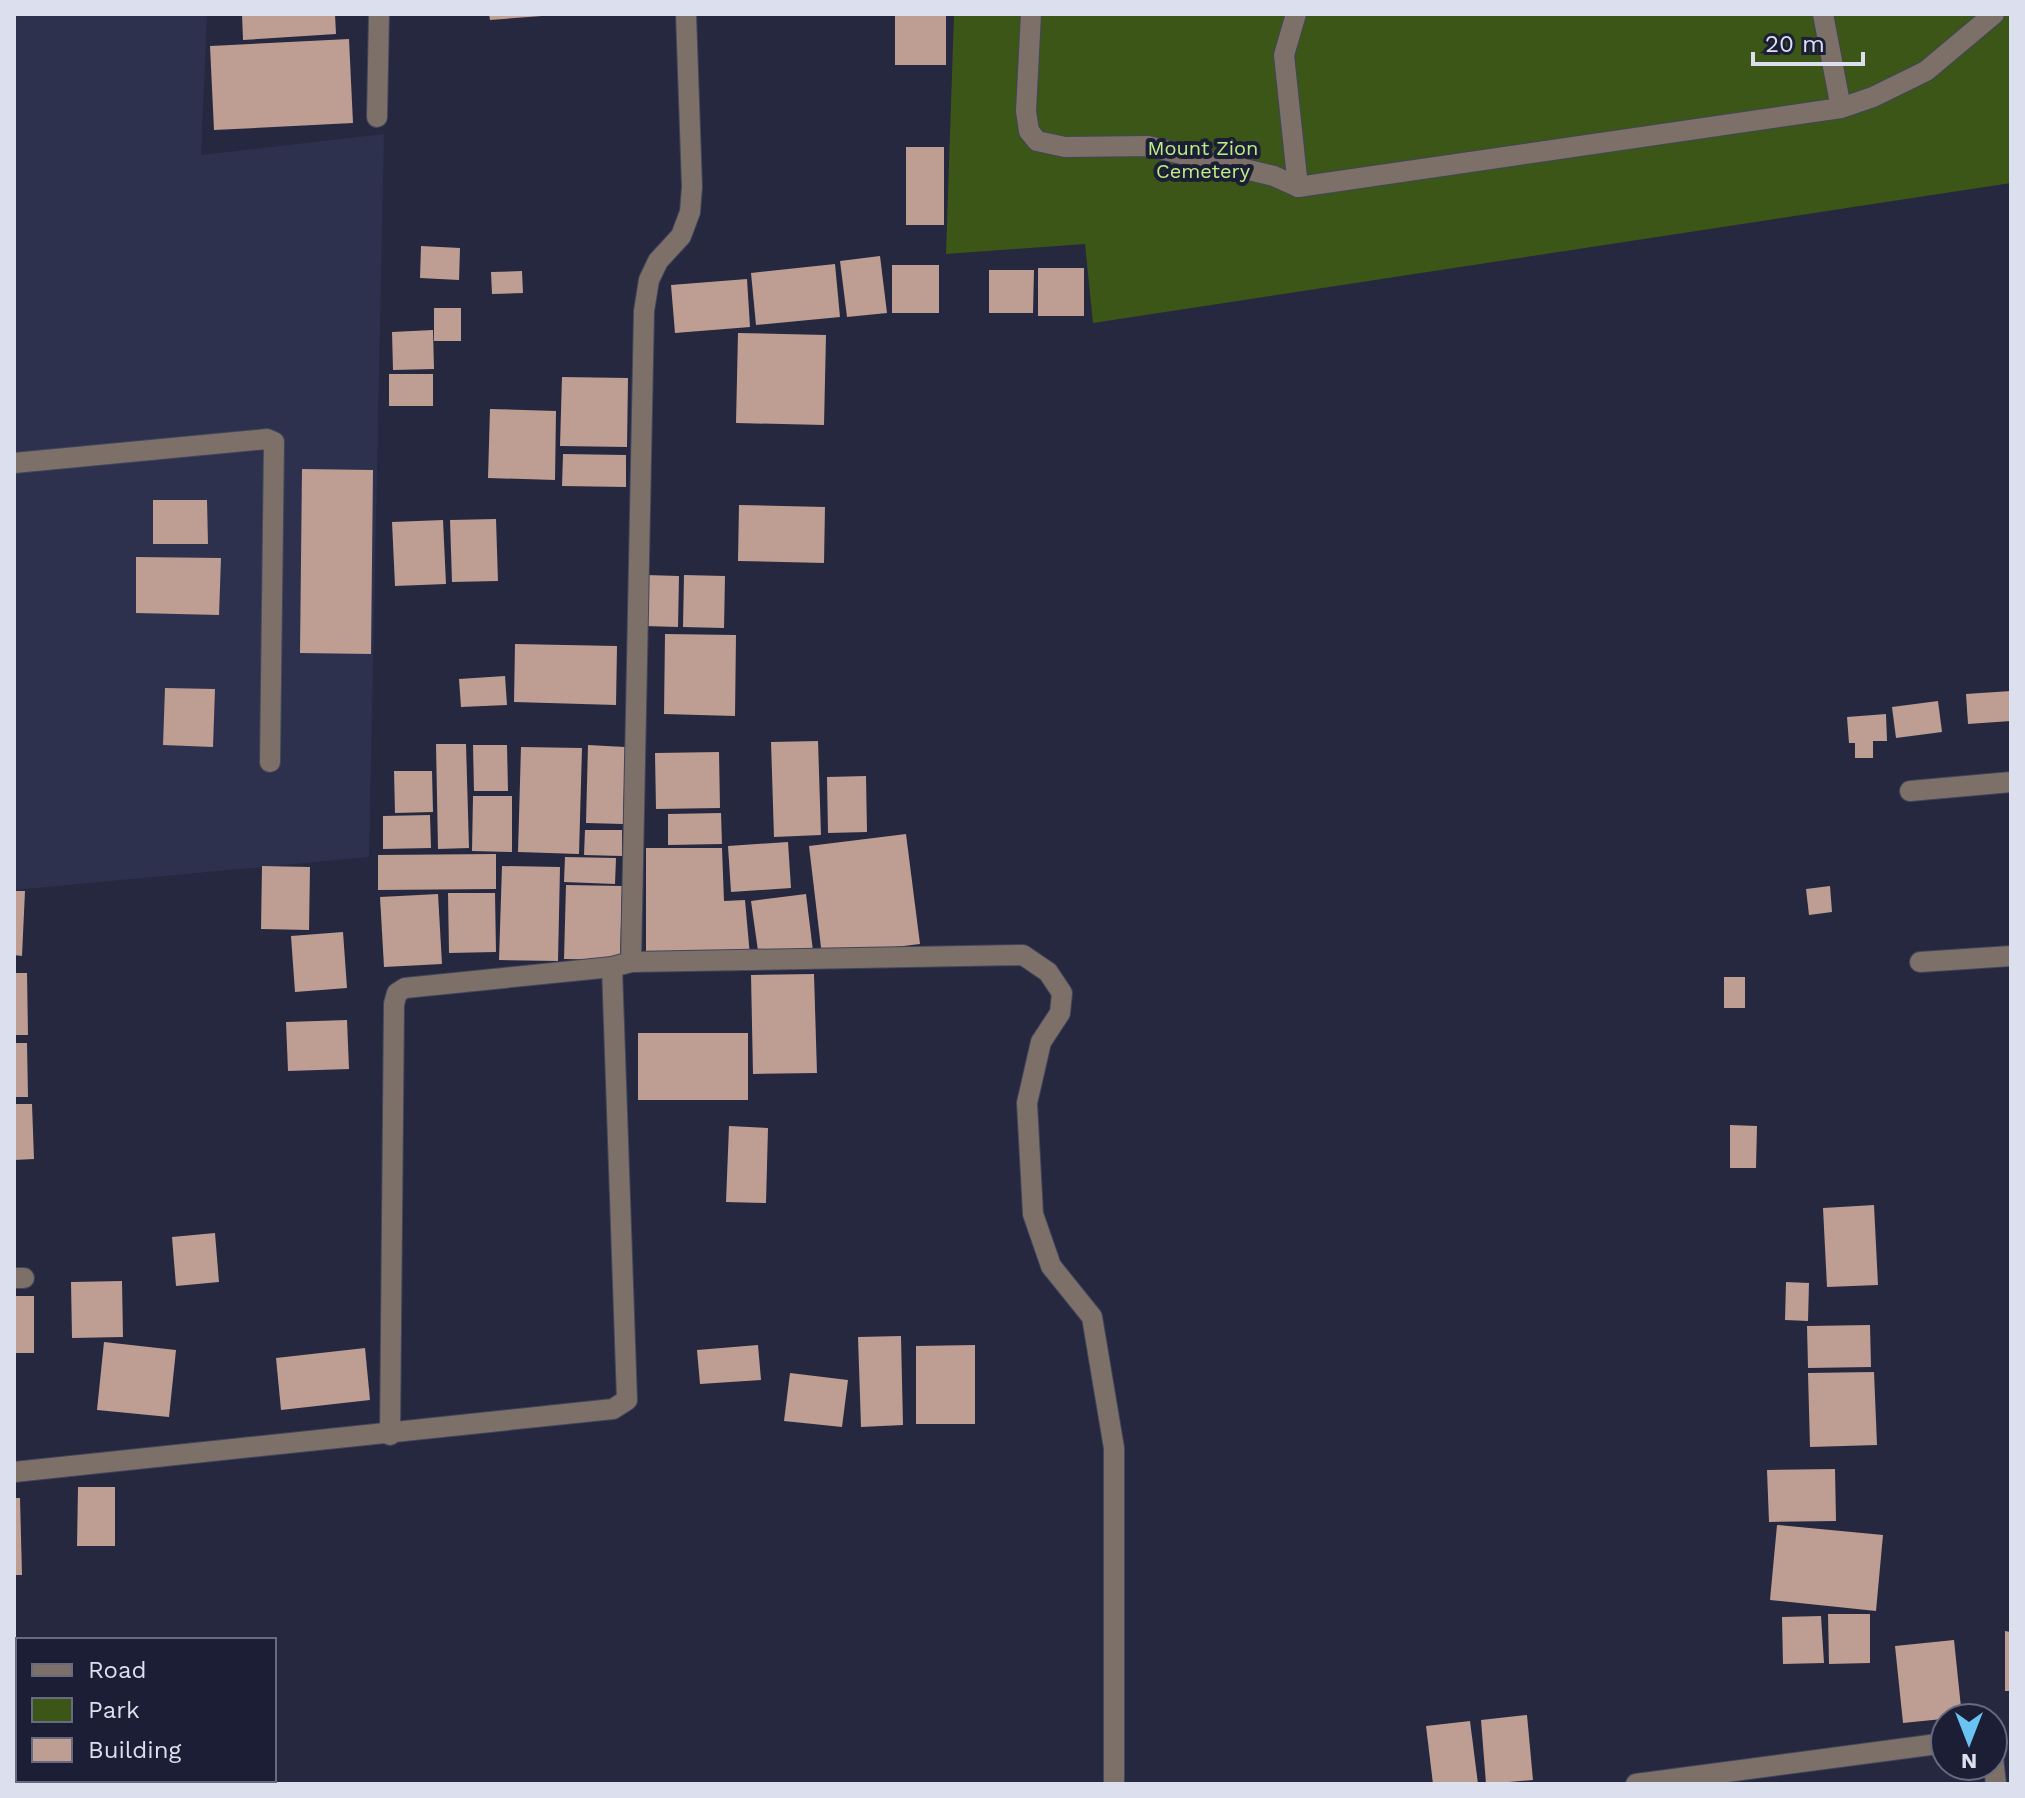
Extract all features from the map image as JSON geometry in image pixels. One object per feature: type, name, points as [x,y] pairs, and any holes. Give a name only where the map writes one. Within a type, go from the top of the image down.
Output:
[{"type":"street","points":[[377,117],[379,14]]},
{"type":"street","points":[[14,1472],[390,1435],[613,1409],[627,1400],[621,965],[644,311],[649,280],[658,261],[681,236],[690,212],[692,187],[686,14]]},
{"type":"street","points":[[1031,14],[1026,111],[1029,131],[1037,141],[1065,147],[1148,146],[1274,176],[1298,187],[1841,108],[1873,97],[1926,71],[1994,14]]},
{"type":"street","points":[[1296,14],[1284,55],[1298,187]]},
{"type":"street","points":[[1823,14],[1841,108]]},
{"type":"street","points":[[14,463],[267,439],[274,442],[270,762]]},
{"type":"street","points":[[1910,791],[2011,782]]},
{"type":"street","points":[[390,1435],[394,1004],[397,993],[405,988],[621,965],[1023,955],[1048,972],[1062,993],[1060,1013],[1041,1042],[1027,1103],[1033,1214],[1051,1266],[1092,1317],[1114,1448],[1114,1784]]},
{"type":"street","points":[[1920,962],[2011,956]]},
{"type":"street","points":[[1636,1784],[1868,1750],[1929,1744]]},
{"type":"shaded area","points":[[14,14],[207,14],[201,155],[384,134],[369,857],[14,890]]},
{"type":"green space","name":"Mount Zion Cemetery","points":[[954,14],[2011,14],[2011,183],[1093,323],[1085,244],[946,254]]},
{"type":"building","points":[[242,14],[335,14],[336,34],[243,40]]},
{"type":"building","points":[[489,14],[542,14],[542,16],[490,20]]},
{"type":"building","points":[[895,14],[946,14],[946,65],[895,65]]},
{"type":"building","points":[[349,39],[353,123],[214,130],[210,46]]},
{"type":"building","points":[[906,147],[944,147],[944,225],[906,225]]},
{"type":"building","points":[[421,246],[460,248],[459,280],[420,278]]},
{"type":"building","points":[[880,256],[887,313],[847,317],[840,261]]},
{"type":"building","points":[[835,264],[840,317],[756,325],[751,273]]},
{"type":"building","points":[[892,265],[939,265],[939,313],[892,313]]},
{"type":"building","points":[[1038,268],[1084,268],[1084,316],[1038,316]]},
{"type":"building","points":[[989,270],[1034,270],[1033,313],[989,313]]},
{"type":"building","points":[[522,271],[523,293],[492,294],[491,272]]},
{"type":"building","points":[[747,279],[750,327],[675,333],[671,285]]},
{"type":"building","points":[[434,308],[461,308],[461,341],[434,341]]},
{"type":"building","points":[[433,330],[434,369],[393,370],[392,332]]},
{"type":"building","points":[[738,333],[826,335],[824,425],[736,423]]},
{"type":"building","points":[[389,374],[433,374],[433,406],[389,406]]},
{"type":"building","points":[[562,377],[628,378],[627,447],[560,446]]},
{"type":"building","points":[[490,409],[556,411],[555,480],[488,478]]},
{"type":"building","points":[[563,454],[626,455],[626,487],[562,486]]},
{"type":"building","points":[[302,469],[373,470],[371,654],[300,653]]},
{"type":"building","points":[[153,500],[207,500],[208,544],[153,544]]},
{"type":"building","points":[[739,505],[825,507],[824,563],[738,561]]},
{"type":"building","points":[[496,519],[498,581],[452,582],[450,520]]},
{"type":"building","points":[[443,520],[446,584],[395,586],[392,522]]},
{"type":"building","points":[[136,557],[221,558],[219,615],[136,613]]},
{"type":"building","points":[[646,575],[679,576],[678,627],[644,626]]},
{"type":"building","points":[[684,575],[725,576],[724,628],[683,627]]},
{"type":"building","points":[[665,634],[736,635],[735,716],[664,714]]},
{"type":"building","points":[[515,644],[617,646],[616,705],[514,702]]},
{"type":"building","points":[[505,676],[507,705],[461,707],[459,679]]},
{"type":"building","points":[[165,688],[215,689],[213,747],[163,745]]},
{"type":"building","points":[[2011,691],[2011,721],[1968,724],[1966,694]]},
{"type":"building","points":[[1938,701],[1942,732],[1896,738],[1892,707]]},
{"type":"building","points":[[1886,714],[1887,741],[1873,741],[1873,758],[1855,758],[1855,743],[1849,743],[1847,717]]},
{"type":"building","points":[[818,741],[821,835],[774,837],[771,742]]},
{"type":"building","points":[[436,744],[466,744],[469,848],[438,849]]},
{"type":"building","points":[[473,745],[507,745],[508,791],[474,791]]},
{"type":"building","points":[[588,745],[625,747],[623,824],[586,823]]},
{"type":"building","points":[[521,747],[582,748],[579,854],[518,852]]},
{"type":"building","points":[[719,752],[720,808],[656,809],[655,753]]},
{"type":"building","points":[[394,771],[432,771],[433,812],[395,813]]},
{"type":"building","points":[[866,776],[867,832],[828,833],[827,777]]},
{"type":"building","points":[[473,796],[512,796],[512,852],[472,851]]},
{"type":"building","points":[[721,813],[722,844],[668,845],[668,814]]},
{"type":"building","points":[[430,815],[431,848],[383,849],[383,816]]},
{"type":"building","points":[[585,830],[622,830],[622,856],[584,855]]},
{"type":"building","points":[[906,834],[920,944],[822,956],[809,846]]},
{"type":"building","points":[[788,842],[791,888],[731,892],[728,846]]},
{"type":"building","points":[[646,848],[722,848],[724,901],[745,900],[750,956],[646,956]]},
{"type":"building","points":[[496,854],[496,889],[378,890],[378,855]]},
{"type":"building","points":[[565,857],[616,858],[615,884],[564,882]]},
{"type":"building","points":[[262,866],[310,867],[309,930],[261,929]]},
{"type":"building","points":[[502,866],[560,867],[558,961],[499,960]]},
{"type":"building","points":[[566,885],[622,886],[620,960],[564,959]]},
{"type":"building","points":[[1830,886],[1832,912],[1809,915],[1806,889]]},
{"type":"building","points":[[14,891],[25,891],[22,956],[14,955]]},
{"type":"building","points":[[448,893],[495,893],[496,952],[449,953]]},
{"type":"building","points":[[438,894],[442,964],[384,967],[380,897]]},
{"type":"building","points":[[806,894],[813,951],[759,958],[751,901]]},
{"type":"building","points":[[343,932],[347,988],[295,992],[291,936]]},
{"type":"building","points":[[14,973],[27,973],[28,1035],[14,1035]]},
{"type":"building","points":[[814,974],[817,1073],[753,1074],[751,975]]},
{"type":"building","points":[[1724,977],[1745,977],[1745,1008],[1724,1008]]},
{"type":"building","points":[[347,1020],[349,1069],[288,1071],[286,1022]]},
{"type":"building","points":[[638,1033],[748,1033],[748,1100],[638,1100]]},
{"type":"building","points":[[14,1043],[27,1043],[28,1097],[14,1097]]},
{"type":"building","points":[[14,1104],[32,1104],[34,1159],[14,1160]]},
{"type":"building","points":[[1730,1125],[1757,1126],[1756,1168],[1730,1168]]},
{"type":"building","points":[[729,1126],[768,1128],[766,1203],[726,1202]]},
{"type":"building","points":[[1874,1205],[1878,1285],[1827,1287],[1823,1208]]},
{"type":"building","points":[[215,1233],[219,1282],[176,1286],[172,1237]]},
{"type":"building","points":[[122,1281],[123,1337],[72,1338],[71,1282]]},
{"type":"building","points":[[1786,1282],[1809,1283],[1808,1321],[1785,1320]]},
{"type":"building","points":[[14,1296],[34,1296],[34,1353],[14,1353]]},
{"type":"building","points":[[1870,1325],[1871,1367],[1808,1368],[1807,1326]]},
{"type":"building","points":[[901,1336],[903,1425],[861,1427],[858,1337]]},
{"type":"building","points":[[104,1342],[176,1350],[169,1417],[97,1410]]},
{"type":"building","points":[[758,1345],[761,1380],[700,1384],[697,1350]]},
{"type":"building","points":[[975,1345],[975,1424],[916,1424],[916,1346]]},
{"type":"building","points":[[365,1348],[370,1400],[281,1410],[276,1358]]},
{"type":"building","points":[[1874,1372],[1877,1445],[1810,1447],[1808,1373]]},
{"type":"building","points":[[790,1373],[848,1380],[842,1427],[784,1421]]},
{"type":"building","points":[[1835,1469],[1836,1521],[1769,1522],[1767,1470]]},
{"type":"building","points":[[78,1487],[115,1487],[115,1546],[77,1546]]},
{"type":"building","points":[[14,1498],[20,1498],[22,1575],[14,1575]]},
{"type":"building","points":[[1777,1525],[1883,1535],[1876,1611],[1770,1600]]},
{"type":"building","points":[[1828,1614],[1870,1614],[1870,1663],[1829,1664]]},
{"type":"building","points":[[1821,1616],[1824,1663],[1783,1664],[1782,1617]]},
{"type":"building","points":[[2005,1631],[2011,1632],[2011,1691],[2005,1691]]},
{"type":"building","points":[[1954,1640],[1960,1702],[1929,1702],[1929,1720],[1903,1723],[1895,1646]]},
{"type":"building","points":[[1527,1715],[1533,1780],[1486,1784],[1481,1720]]},
{"type":"building","points":[[1470,1721],[1478,1784],[1433,1784],[1426,1726]]}]
